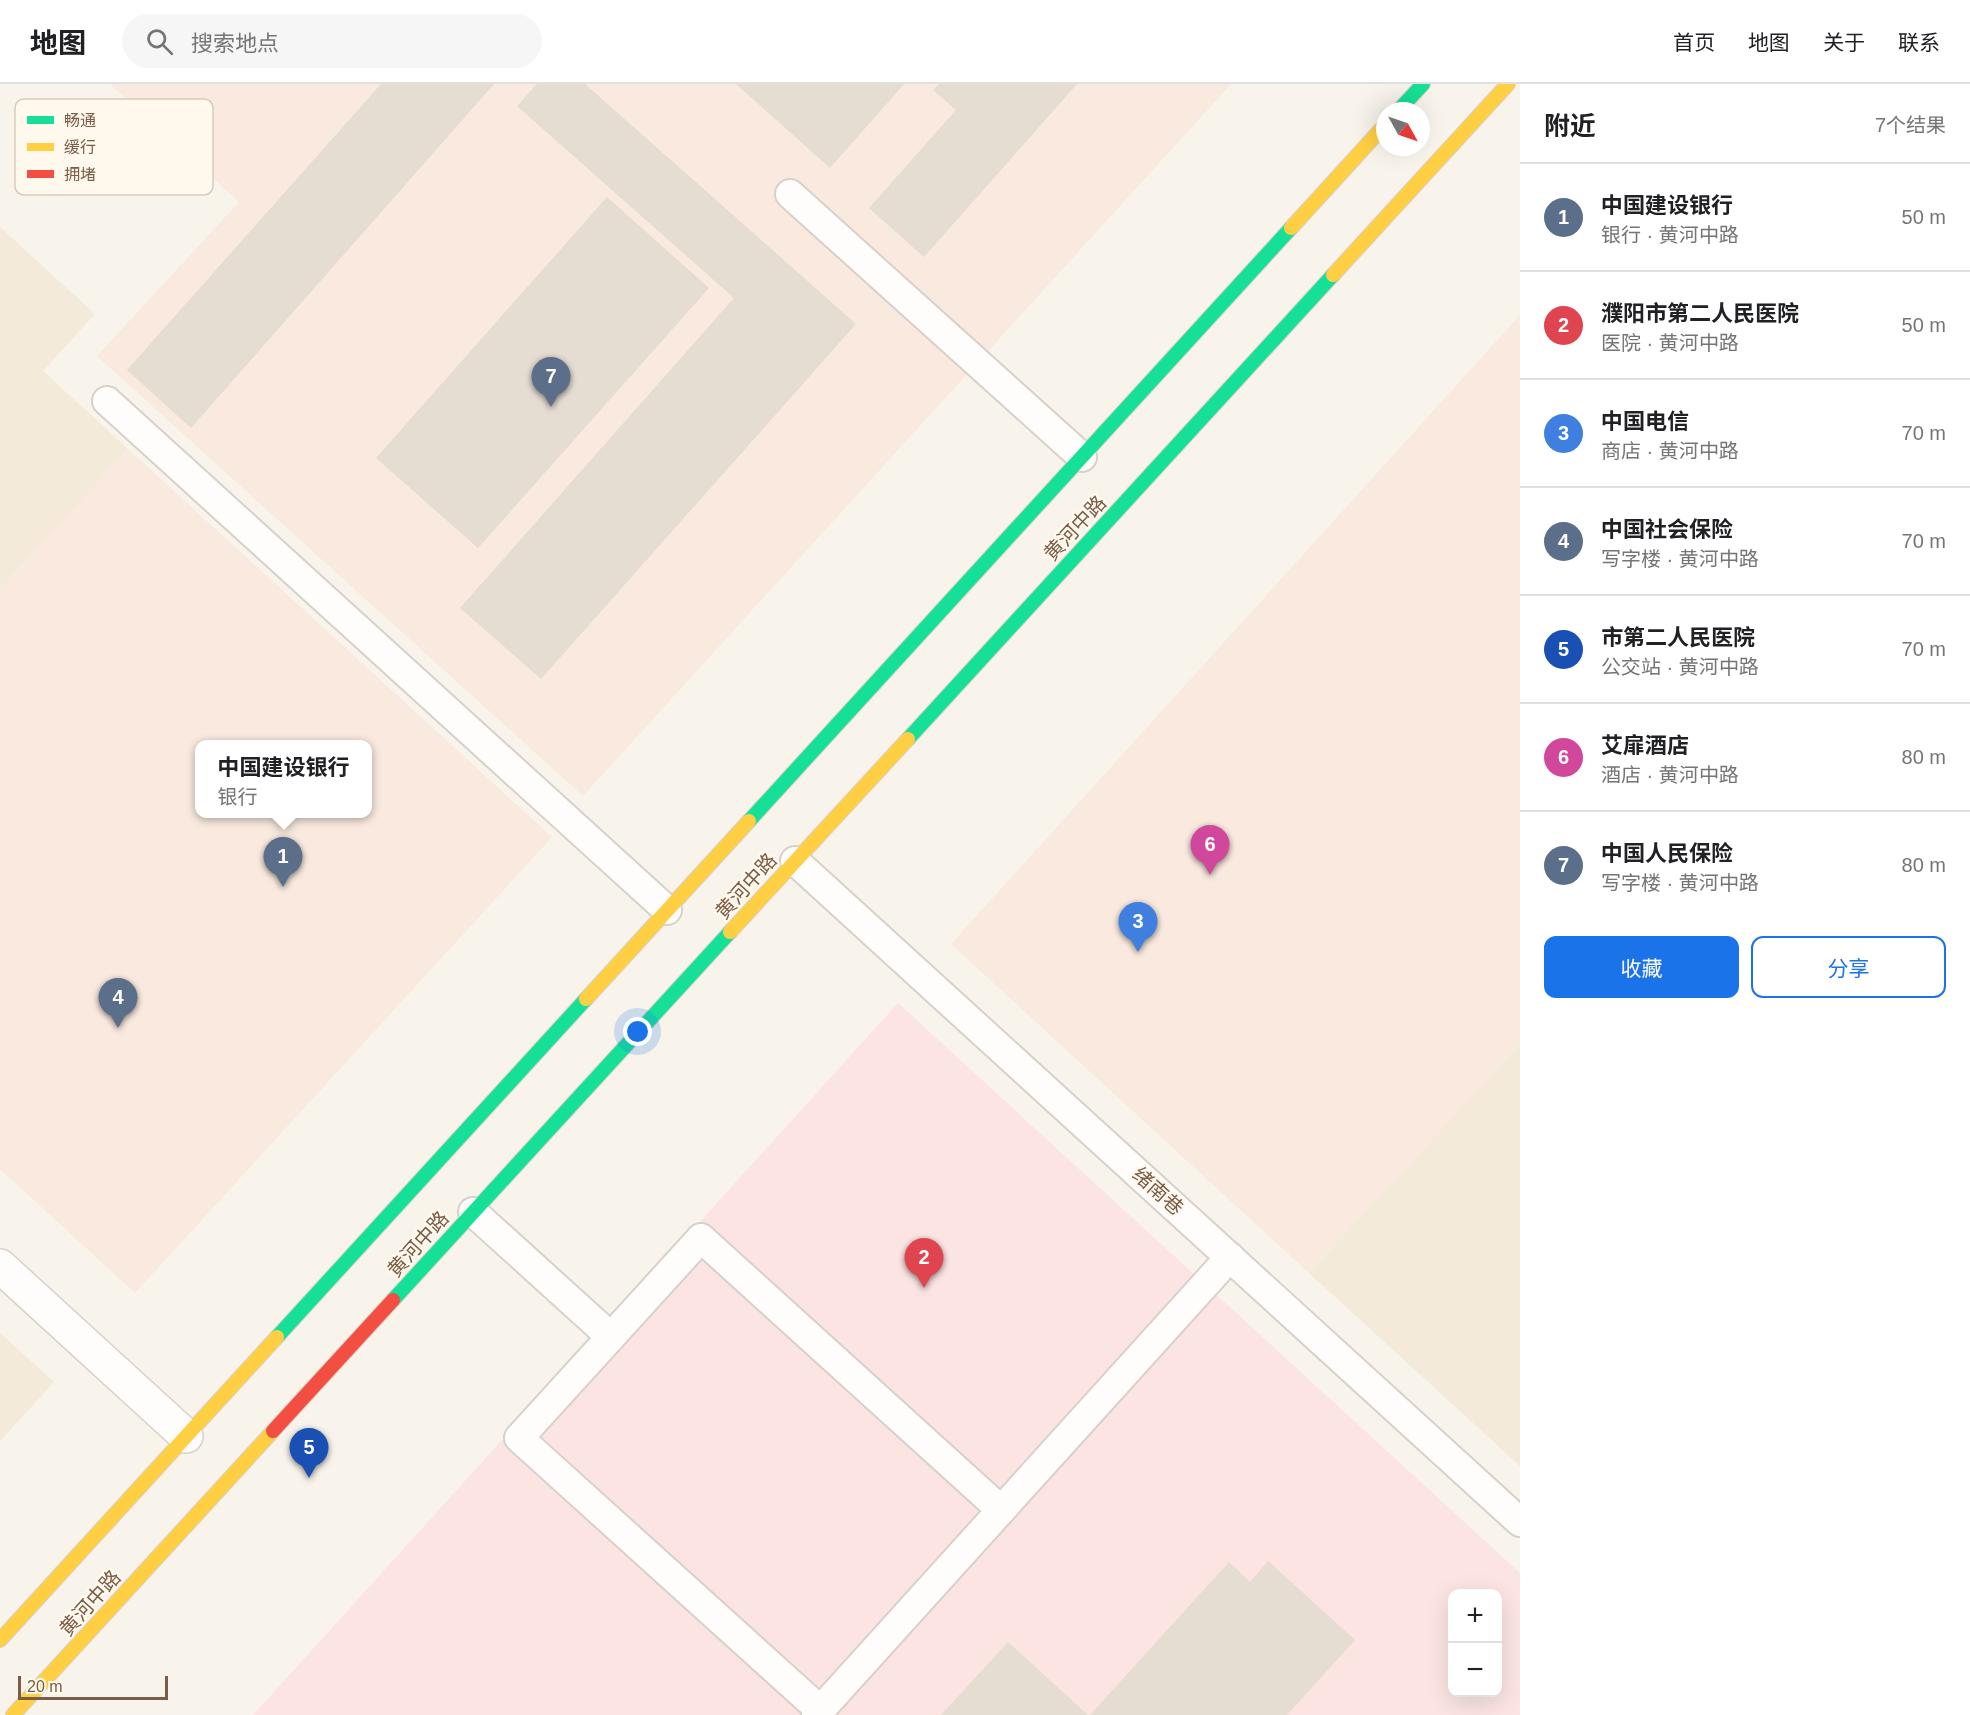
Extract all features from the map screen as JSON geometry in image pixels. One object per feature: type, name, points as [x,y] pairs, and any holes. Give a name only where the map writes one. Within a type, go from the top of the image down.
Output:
[{"type":"main road","points":[[1406,102],[1423,84]]},
{"type":"main road","name":"黄河中路","points":[[14,1715],[1508,84]]},
{"type":"main road","name":"黄河中路","points":[[0,1640],[1376,135]]},
{"type":"street","points":[[0,1266],[186,1436]]},
{"type":"lane","points":[[790,194],[1082,457]]},
{"type":"lane","points":[[106,401],[667,910]]},
{"type":"lane","name":"绪南巷","points":[[795,861],[1520,1522]]},
{"type":"lane","points":[[473,1212],[611,1337]]},
{"type":"lane","points":[[1001,1510],[701,1238],[519,1438],[818,1713],[1230,1257]]},
{"type":"shaded area","points":[[110,84],[1231,84],[583,796],[97,356],[239,202],[213,178],[213,99],[126,99]]},
{"type":"shaded area","points":[[0,227],[95,314],[43,371],[128,449],[0,589]]},
{"type":"shaded area","points":[[1520,315],[1520,1044],[1309,1273],[951,944]]},
{"type":"shaded area","points":[[128,449],[552,837],[135,1293],[0,1169],[0,589]]},
{"type":"shaded area","points":[[898,1003],[1520,1573],[1520,1715],[253,1715]]},
{"type":"shaded area","points":[[1520,1044],[1520,1466],[1309,1273]]},
{"type":"shaded area","points":[[0,1333],[54,1382],[0,1441]]},
{"type":"building","points":[[381,84],[494,84],[191,428],[127,370]]},
{"type":"building","points":[[537,84],[585,84],[856,324],[541,679],[460,608],[734,298],[517,106]]},
{"type":"building","points":[[736,84],[904,84],[830,168]]},
{"type":"building","points":[[939,84],[1077,84],[924,257],[869,208],[956,110],[933,90]]},
{"type":"building","points":[[607,197],[709,288],[478,548],[376,458]]},
{"type":"building","points":[[1268,1561],[1355,1640],[1287,1715],[1090,1715],[1229,1562],[1250,1582]]},
{"type":"building","points":[[1008,1642],[1088,1715],[941,1715]]},
{"type":"traffic: fast","points":[[1406,102],[1423,84]]},
{"type":"traffic: fast","points":[[749,821],[1291,228]]},
{"type":"traffic: fast","points":[[908,739],[1333,275]]},
{"type":"traffic: fast","points":[[393,1300],[730,932]]},
{"type":"traffic: fast","points":[[277,1337],[586,999]]},
{"type":"traffic: slow","points":[[1333,275],[1508,84]]},
{"type":"traffic: slow","points":[[1291,228],[1376,135]]},
{"type":"traffic: slow","points":[[730,932],[908,739]]},
{"type":"traffic: slow","points":[[586,999],[749,821]]},
{"type":"traffic: slow","points":[[0,1640],[277,1337]]},
{"type":"traffic: slow","points":[[13,1715],[273,1431]]},
{"type":"traffic: jam","points":[[273,1431],[393,1300]]},
{"type":"place","name":"中国人民保险","points":[[551,407]]},
{"type":"place","name":"艾扉酒店","points":[[1210,875]]},
{"type":"place","name":"中国建设银行","points":[[283,887]]},
{"type":"place","name":"中国电信","points":[[1138,952]]},
{"type":"place","name":"中国社会保险","points":[[118,1028]]},
{"type":"place","name":"濮阳市第二人民医院","points":[[924,1288]]},
{"type":"place","name":"市第二人民医院","points":[[309,1478]]}]
